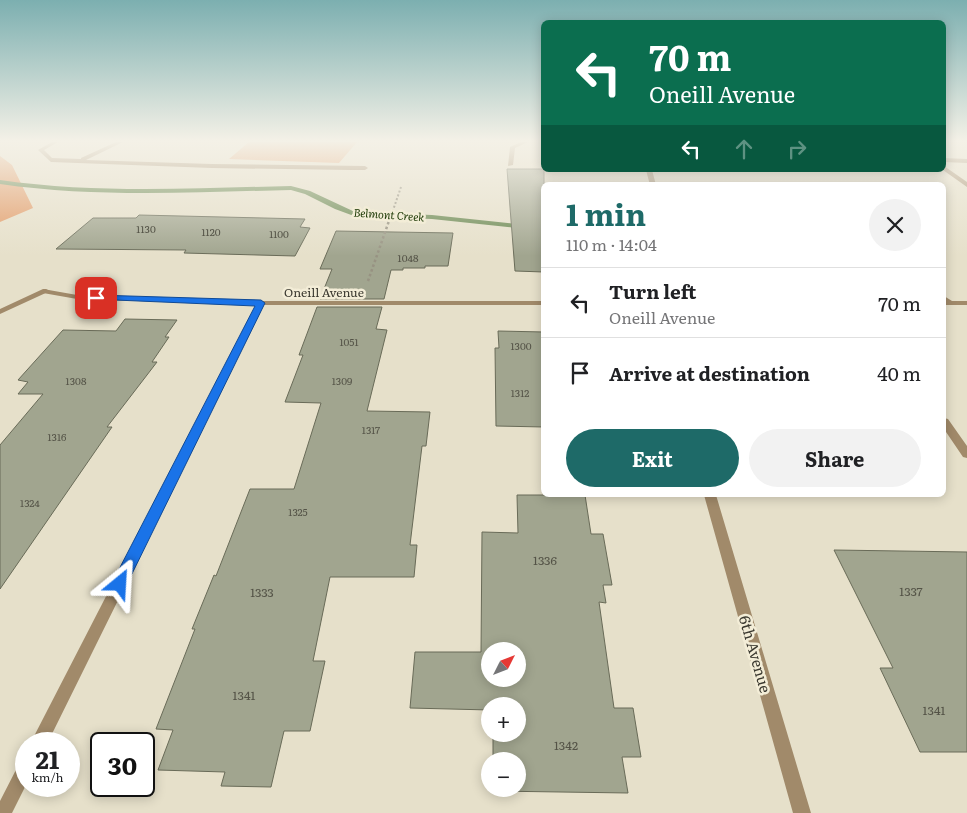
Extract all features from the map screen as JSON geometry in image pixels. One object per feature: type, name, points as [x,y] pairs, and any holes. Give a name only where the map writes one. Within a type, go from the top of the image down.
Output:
[{"type":"street","name":"Oneill Avenue","points":[[0,312],[46,291],[77,297],[261,303],[541,303]]},
{"type":"street","points":[[946,302],[967,303]]},
{"type":"street","points":[[44,732],[261,303]]},
{"type":"street","points":[[946,425],[967,454]]},
{"type":"street","name":"6th Avenue","points":[[711,497],[802,813]]},
{"type":"street","points":[[3,813],[15,790]]},
{"type":"path","points":[[360,302],[401,187]]},
{"type":"shaded area","points":[[0,180],[19,180],[33,208],[0,222]]},
{"type":"building","points":[[508,180],[544,180],[544,182],[541,182],[541,272],[515,271]]},
{"type":"building","points":[[139,215],[305,219],[300,227],[310,228],[295,256],[184,253],[186,250],[56,249],[93,218],[136,218]]},
{"type":"building","points":[[336,231],[453,233],[448,266],[425,266],[425,268],[391,270],[384,299],[320,299],[332,269],[320,269]]},
{"type":"building","points":[[317,307],[382,307],[376,329],[387,330],[367,411],[430,412],[426,446],[422,446],[410,545],[417,545],[414,577],[330,577],[313,661],[325,661],[310,731],[284,731],[271,787],[221,786],[225,772],[158,770],[173,730],[156,729],[195,629],[192,629],[214,575],[216,576],[250,489],[294,489],[321,403],[285,402],[303,355],[299,355]]},
{"type":"building","points":[[125,319],[177,320],[165,337],[169,337],[152,362],[157,362],[107,427],[112,427],[0,589],[0,445],[43,394],[18,394],[28,382],[18,380],[63,330],[116,331]]},
{"type":"building","points":[[498,331],[541,332],[541,427],[496,426],[495,348],[499,348]]},
{"type":"building","points":[[517,495],[585,497],[591,534],[603,534],[612,585],[603,585],[606,603],[599,602],[614,708],[633,708],[641,757],[622,757],[628,793],[526,791],[526,752],[493,752],[493,742],[526,742],[526,697],[481,697],[481,710],[410,708],[415,652],[481,652],[481,688],[526,688],[526,642],[481,642],[482,532],[518,533]]},
{"type":"building","points":[[834,550],[967,552],[967,752],[920,752],[880,668],[893,668]]},
{"type":"waterway","name":"Belmont Creek","points":[[0,182],[35,187],[110,192],[291,188],[308,193],[337,208],[354,214],[459,219],[526,227]]},
{"type":"route","points":[[96,298],[261,303],[120,584]]}]
